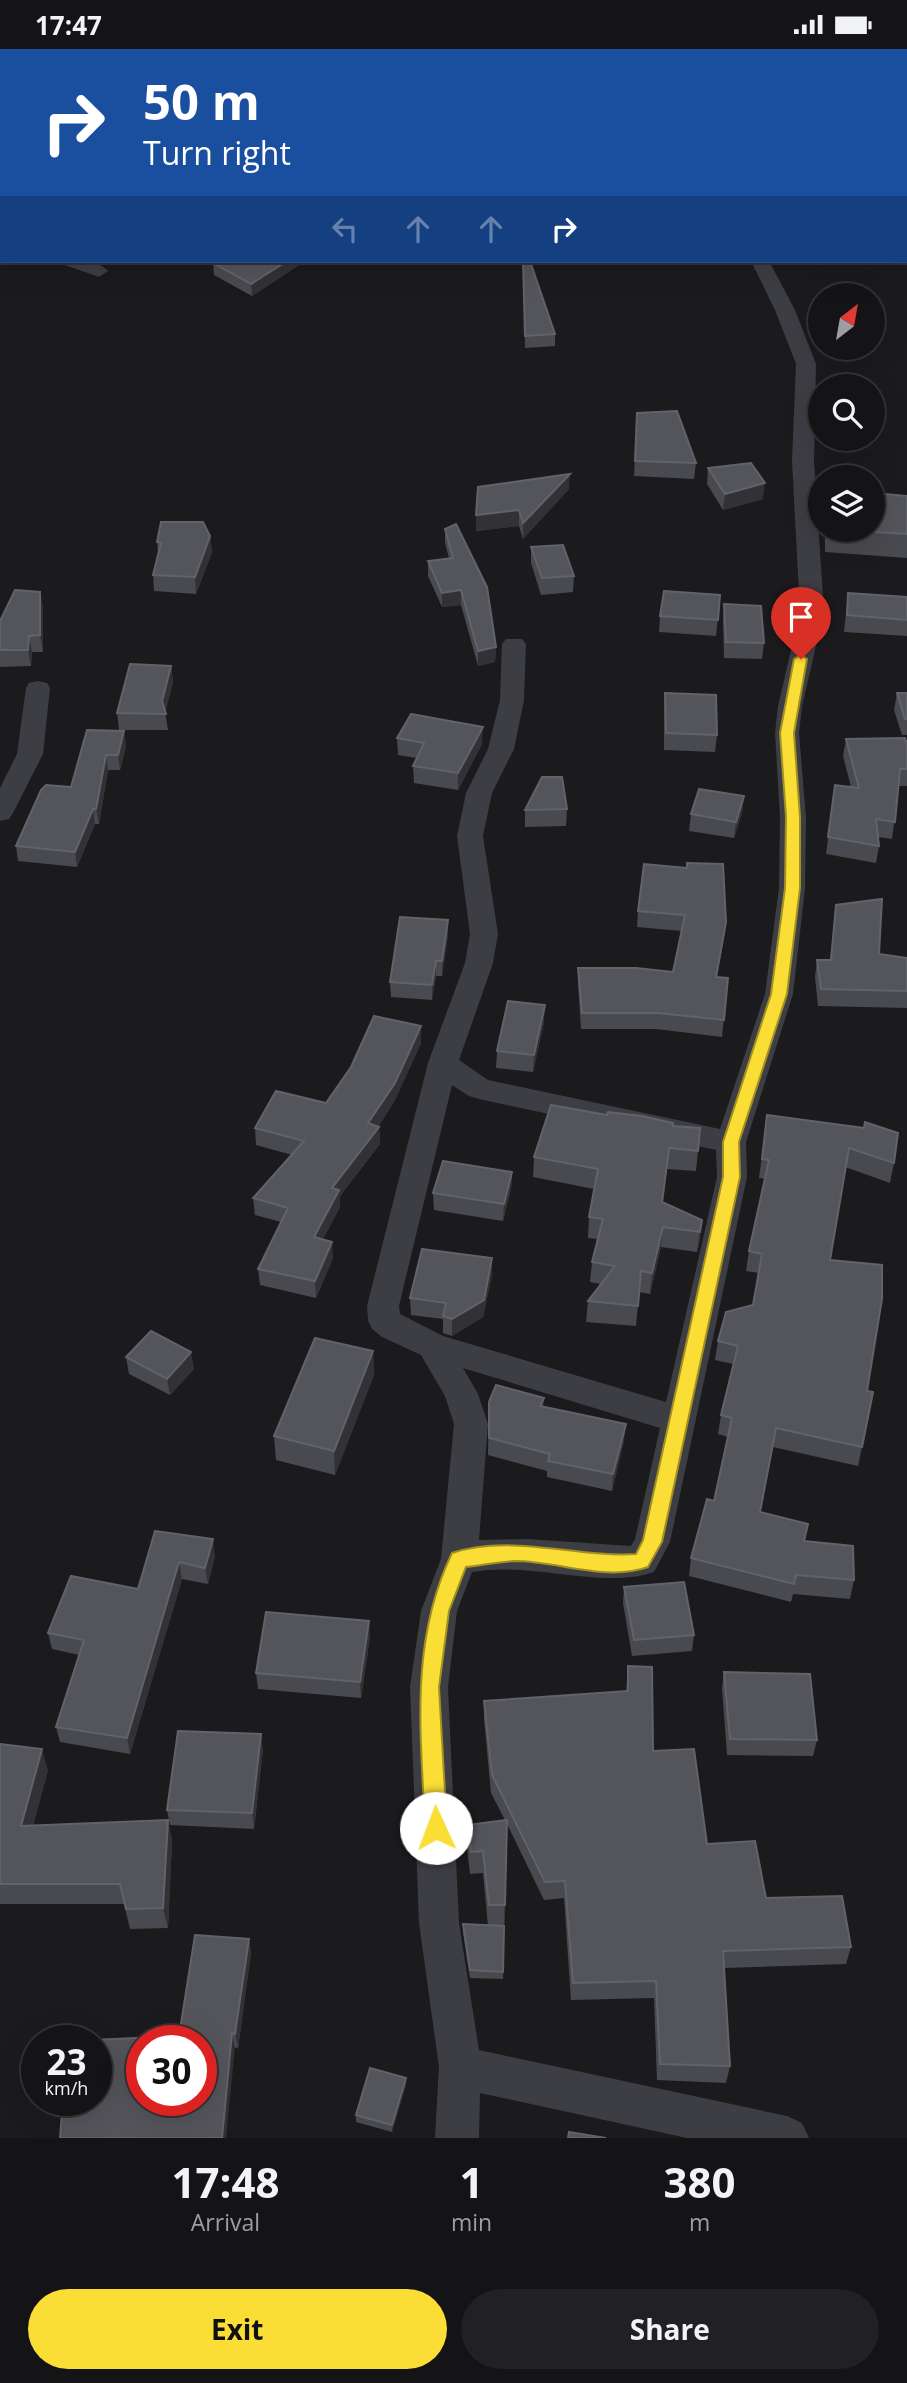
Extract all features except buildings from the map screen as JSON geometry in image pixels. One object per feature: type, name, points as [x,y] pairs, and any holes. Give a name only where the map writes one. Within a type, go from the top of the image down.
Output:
[{"type":"street","points":[[77,263],[99,271]]},
{"type":"street","points":[[459,1559],[517,1553],[614,1563],[641,1561],[652,1542],[732,1177],[731,1142],[779,994],[792,888],[793,817],[787,733],[790,706],[811,612],[803,461],[806,364],[785,310],[761,263]]},
{"type":"street","points":[[514,644],[512,700],[501,749],[479,793],[470,836],[484,934],[479,963],[443,1063],[383,1306],[384,1320],[394,1328],[433,1346],[680,1420]]},
{"type":"street","points":[[0,813],[30,754],[37,688]]},
{"type":"street","points":[[443,1063],[479,1089],[731,1142]]},
{"type":"street","points":[[433,1346],[461,1394],[471,1424],[459,1559],[439,1611],[429,1687],[439,1923],[460,2067],[457,2138]]},
{"type":"street","points":[[460,2067],[787,2138]]},
{"type":"route","points":[[436,1828],[429,1687],[439,1611],[459,1559],[517,1553],[614,1563],[641,1561],[652,1542],[732,1177],[731,1142],[779,994],[792,888],[793,817],[787,733],[801,659]]}]
